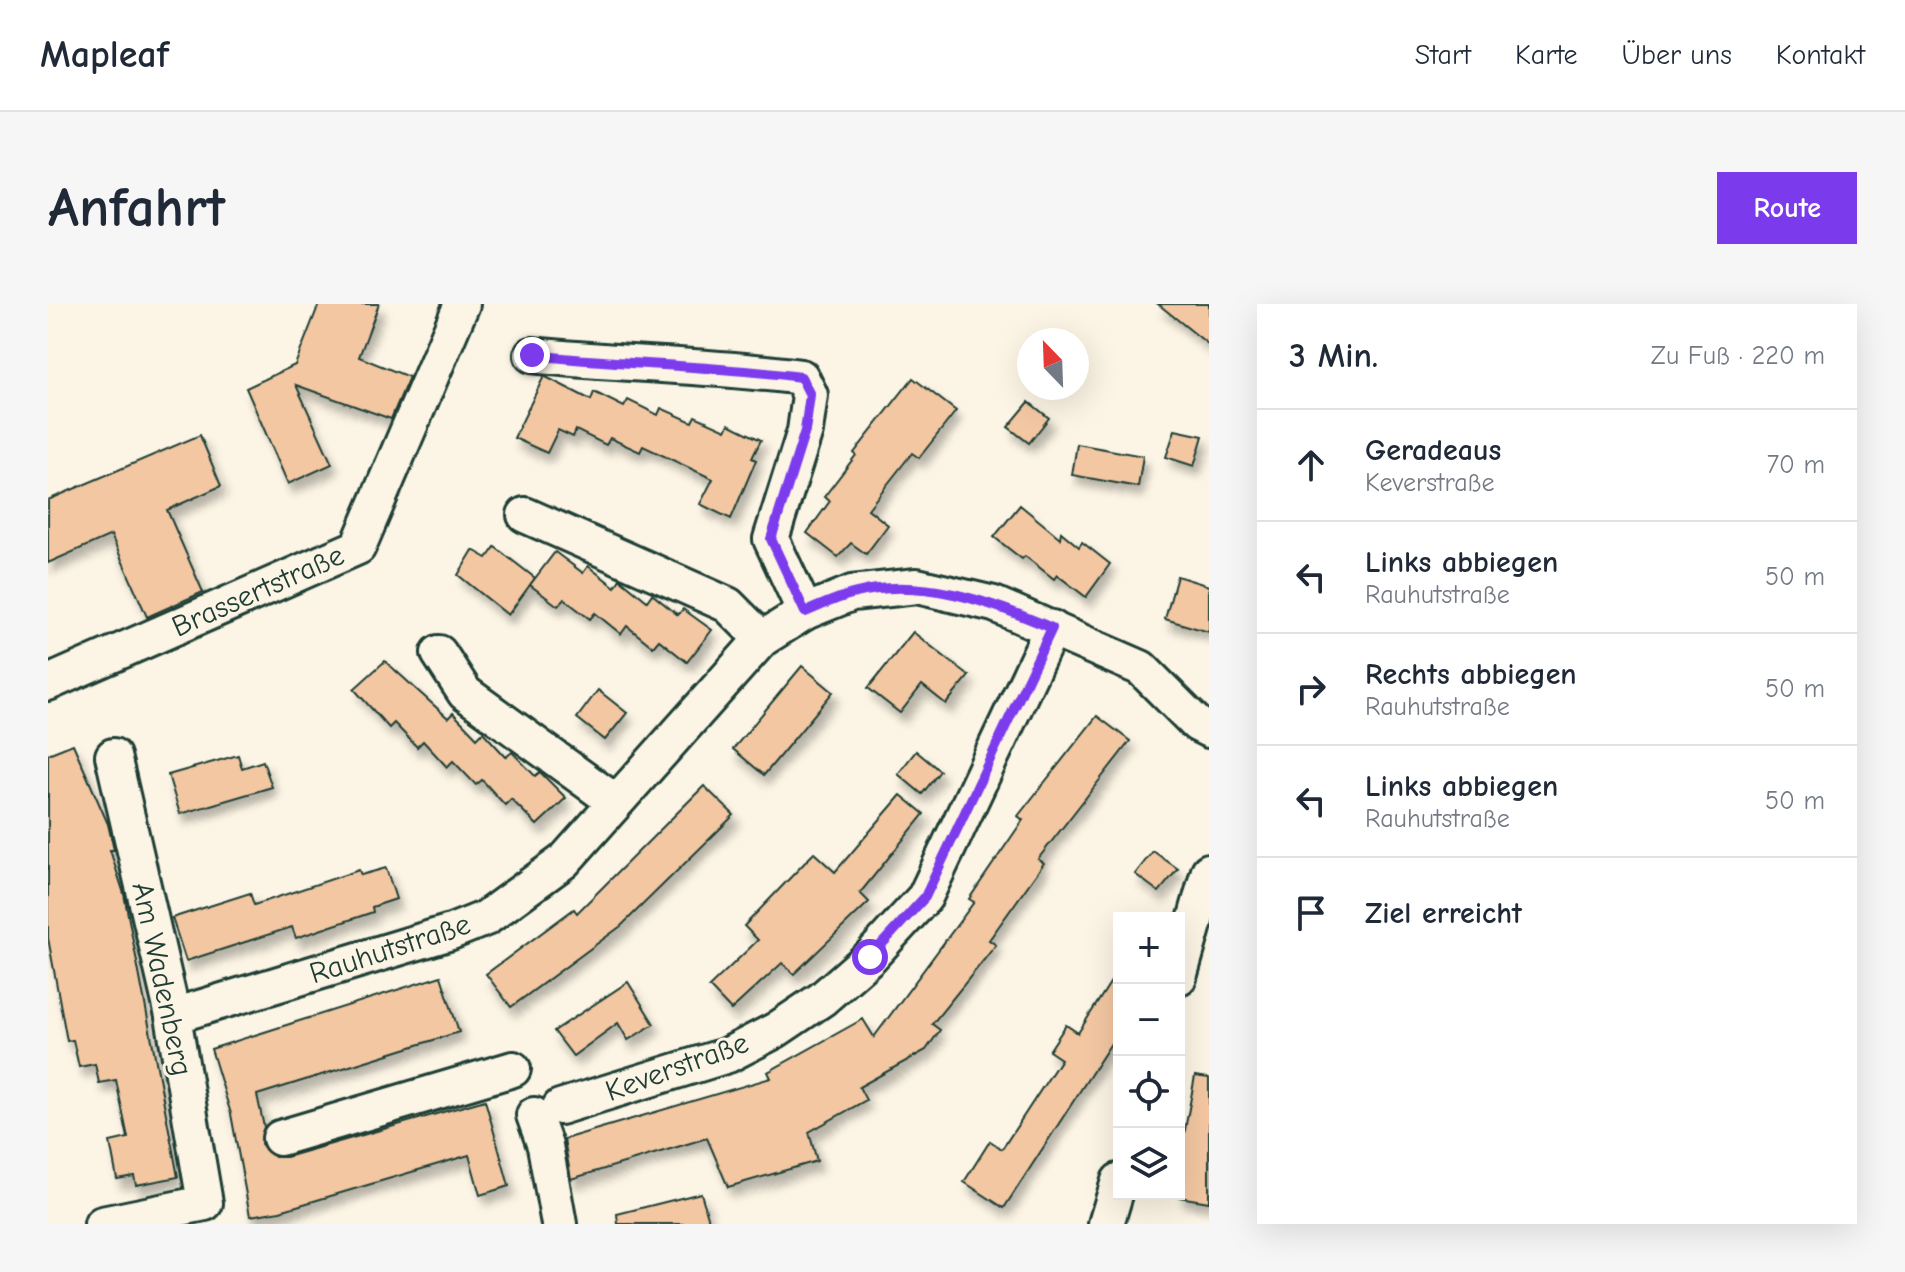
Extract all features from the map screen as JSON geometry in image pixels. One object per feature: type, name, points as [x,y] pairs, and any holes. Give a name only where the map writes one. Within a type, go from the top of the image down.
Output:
[{"type":"street","name":"Brassertstraße","points":[[48,683],[358,547],[462,304]]},
{"type":"street","points":[[532,355],[617,364],[735,368],[801,377],[810,395],[805,431],[771,539],[805,612]]},
{"type":"street","points":[[525,515],[728,605],[762,639]]},
{"type":"street","name":"Rauhutstraße","points":[[173,1016],[451,932],[486,918],[564,861],[614,801],[762,639],[805,612],[852,593],[917,586],[994,604],[1141,668],[1197,724],[1209,730]]},
{"type":"street","name":"Keverstraße","points":[[559,1224],[545,1146],[547,1111],[728,1055],[776,1030],[822,999],[870,957],[925,897],[1052,628]]},
{"type":"street","points":[[439,653],[465,693],[614,801]]},
{"type":"street","name":"Am Wadenberg","points":[[102,1224],[205,1203],[173,1016],[113,756]]},
{"type":"street","points":[[1185,956],[1209,871]]},
{"type":"street","points":[[280,1138],[513,1069]]},
{"type":"street","points":[[1106,1224],[1113,1200]]},
{"type":"building","points":[[319,304],[379,304],[359,357],[409,377],[391,419],[296,385],[332,464],[288,484],[246,388],[295,365]]},
{"type":"building","points":[[1158,304],[1209,304],[1209,345]]},
{"type":"building","points":[[544,376],[591,400],[594,392],[624,407],[628,400],[658,415],[661,408],[692,422],[695,416],[726,430],[729,424],[761,440],[752,458],[756,460],[731,519],[700,504],[713,479],[643,446],[640,452],[610,438],[606,445],[576,430],[573,437],[558,430],[547,453],[514,438]]},
{"type":"building","points":[[913,378],[956,411],[919,458],[912,453],[868,509],[888,525],[866,554],[851,543],[838,557],[807,533],[830,501],[824,497],[856,455],[854,453]]},
{"type":"building","points":[[1029,402],[1049,418],[1029,443],[1008,427]]},
{"type":"building","points":[[1175,430],[1203,436],[1194,466],[1166,457]]},
{"type":"building","points":[[200,435],[221,486],[167,510],[203,592],[147,617],[111,535],[48,563],[48,500]]},
{"type":"building","points":[[1077,444],[1143,456],[1138,487],[1072,475]]},
{"type":"building","points":[[1020,505],[1060,538],[1061,532],[1079,547],[1082,542],[1110,564],[1086,597],[1057,575],[1054,579],[1025,556],[1022,559],[994,537]]},
{"type":"building","points":[[495,547],[535,578],[508,615],[458,575],[473,550],[487,558]]},
{"type":"building","points":[[555,552],[583,573],[588,566],[615,587],[620,579],[647,601],[652,594],[678,615],[683,609],[712,630],[687,662],[659,640],[653,647],[627,626],[621,634],[595,613],[590,619],[564,599],[558,606],[530,585]]},
{"type":"building","points":[[1177,576],[1209,586],[1209,632],[1165,619]]},
{"type":"building","points":[[913,632],[969,676],[946,704],[922,685],[900,713],[868,688]]},
{"type":"building","points":[[385,661],[448,718],[453,713],[477,738],[483,732],[506,757],[512,752],[535,776],[540,772],[566,798],[537,825],[511,799],[505,805],[482,780],[476,785],[453,761],[447,767],[423,741],[417,747],[394,723],[389,728],[354,689]]},
{"type":"building","points":[[802,666],[833,692],[764,775],[733,749]]},
{"type":"building","points":[[598,690],[627,713],[605,740],[577,718]]},
{"type":"building","points":[[1097,716],[1130,741],[1038,859],[1044,863],[989,940],[996,945],[932,1024],[940,1030],[926,1050],[859,1087],[866,1100],[809,1132],[817,1161],[728,1187],[707,1138],[571,1179],[564,1139],[771,1078],[768,1072],[863,1019],[874,1037],[974,902],[969,899],[1023,820],[1018,816]]},
{"type":"building","points":[[73,744],[108,824],[114,850],[110,850],[124,894],[178,1177],[136,1185],[134,1176],[117,1179],[110,1142],[128,1138],[116,1080],[99,1083],[95,1064],[79,1067],[73,1040],[67,1041],[48,938],[48,754]]},
{"type":"building","points":[[916,751],[940,771],[922,794],[898,774]]},
{"type":"building","points":[[238,755],[242,768],[263,761],[272,787],[180,814],[168,775]]},
{"type":"building","points":[[704,786],[734,815],[621,926],[511,1007],[486,974],[574,909],[577,913]]},
{"type":"building","points":[[901,795],[924,814],[860,893],[869,902],[794,974],[782,963],[731,1010],[709,987],[758,940],[744,926],[814,853],[835,872]]},
{"type":"building","points":[[1153,851],[1178,869],[1159,892],[1135,874]]},
{"type":"building","points":[[386,868],[396,899],[372,907],[373,912],[296,938],[292,927],[186,961],[172,918],[250,893],[254,905],[359,870],[361,875]]},
{"type":"building","points":[[441,976],[459,1032],[257,1095],[264,1127],[261,1144],[275,1157],[286,1157],[485,1100],[509,1186],[480,1195],[469,1155],[280,1211],[250,1216],[231,1114],[211,1049]]},
{"type":"building","points":[[1113,978],[1113,1040],[1004,1208],[964,1182],[990,1141],[1002,1149],[1061,1059],[1049,1051],[1066,1025],[1078,1033]]},
{"type":"building","points":[[628,982],[654,1024],[628,1040],[618,1023],[573,1056],[554,1031]]},
{"type":"building","points":[[1195,1076],[1209,1078],[1209,1202],[1185,1198],[1185,1130]]},
{"type":"building","points":[[701,1193],[710,1224],[618,1224],[617,1214]]},
{"type":"route","points":[[532,355],[617,364],[735,368],[801,377],[810,395],[805,431],[771,539],[805,612],[852,593],[917,586],[994,604],[1052,628],[925,897],[870,957]]}]
